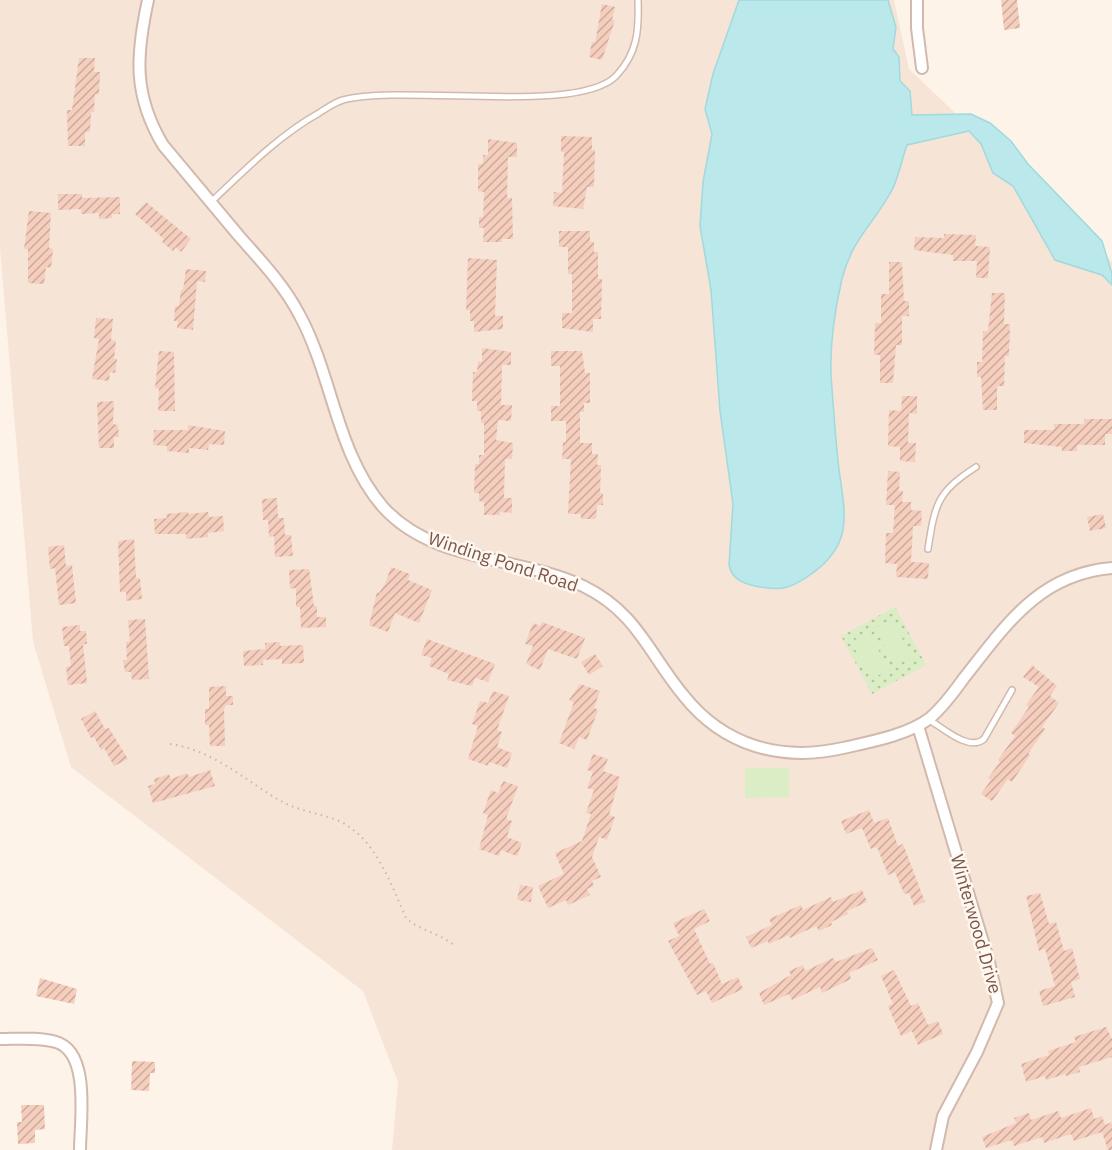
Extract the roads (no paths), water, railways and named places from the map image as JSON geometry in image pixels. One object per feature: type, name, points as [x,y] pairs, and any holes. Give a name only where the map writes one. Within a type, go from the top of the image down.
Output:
[{"type":"street","name":"Winding Pond Road","points":[[148,0],[138,50],[139,77],[144,106],[163,145],[276,279],[295,306],[317,356],[351,456],[372,494],[399,522],[413,532],[443,545],[565,580],[607,600],[629,617],[682,695],[704,718],[726,735],[774,752],[815,753],[862,743],[918,726],[928,719],[1031,600],[1064,578],[1112,568]]},
{"type":"street","points":[[917,0],[917,27],[922,68]]},
{"type":"street","name":"Winterwood Drive","points":[[918,726],[989,962],[998,1003],[978,1052],[943,1116],[936,1150]]},
{"type":"street","points":[[0,1039],[58,1042],[72,1054],[81,1072],[80,1150]]},
{"type":"lane","points":[[211,202],[276,142],[341,100],[387,94],[555,96],[586,92],[615,77],[630,58],[639,34],[638,0]]},
{"type":"lane","points":[[928,549],[937,503],[961,477],[976,467]]},
{"type":"lane","points":[[928,719],[971,745],[980,743],[1011,690]]},
{"type":"water","points":[[739,0],[888,0],[896,27],[893,49],[899,57],[900,81],[910,91],[912,115],[971,114],[990,123],[1011,141],[1028,164],[1102,241],[1112,274],[1112,285],[1102,275],[1055,260],[1013,186],[993,173],[981,144],[969,131],[907,145],[893,188],[858,241],[846,265],[835,314],[831,374],[844,509],[841,537],[825,563],[796,584],[777,589],[742,582],[732,574],[729,565],[733,504],[720,411],[711,290],[700,226],[703,182],[712,134],[705,109],[713,74]]}]
